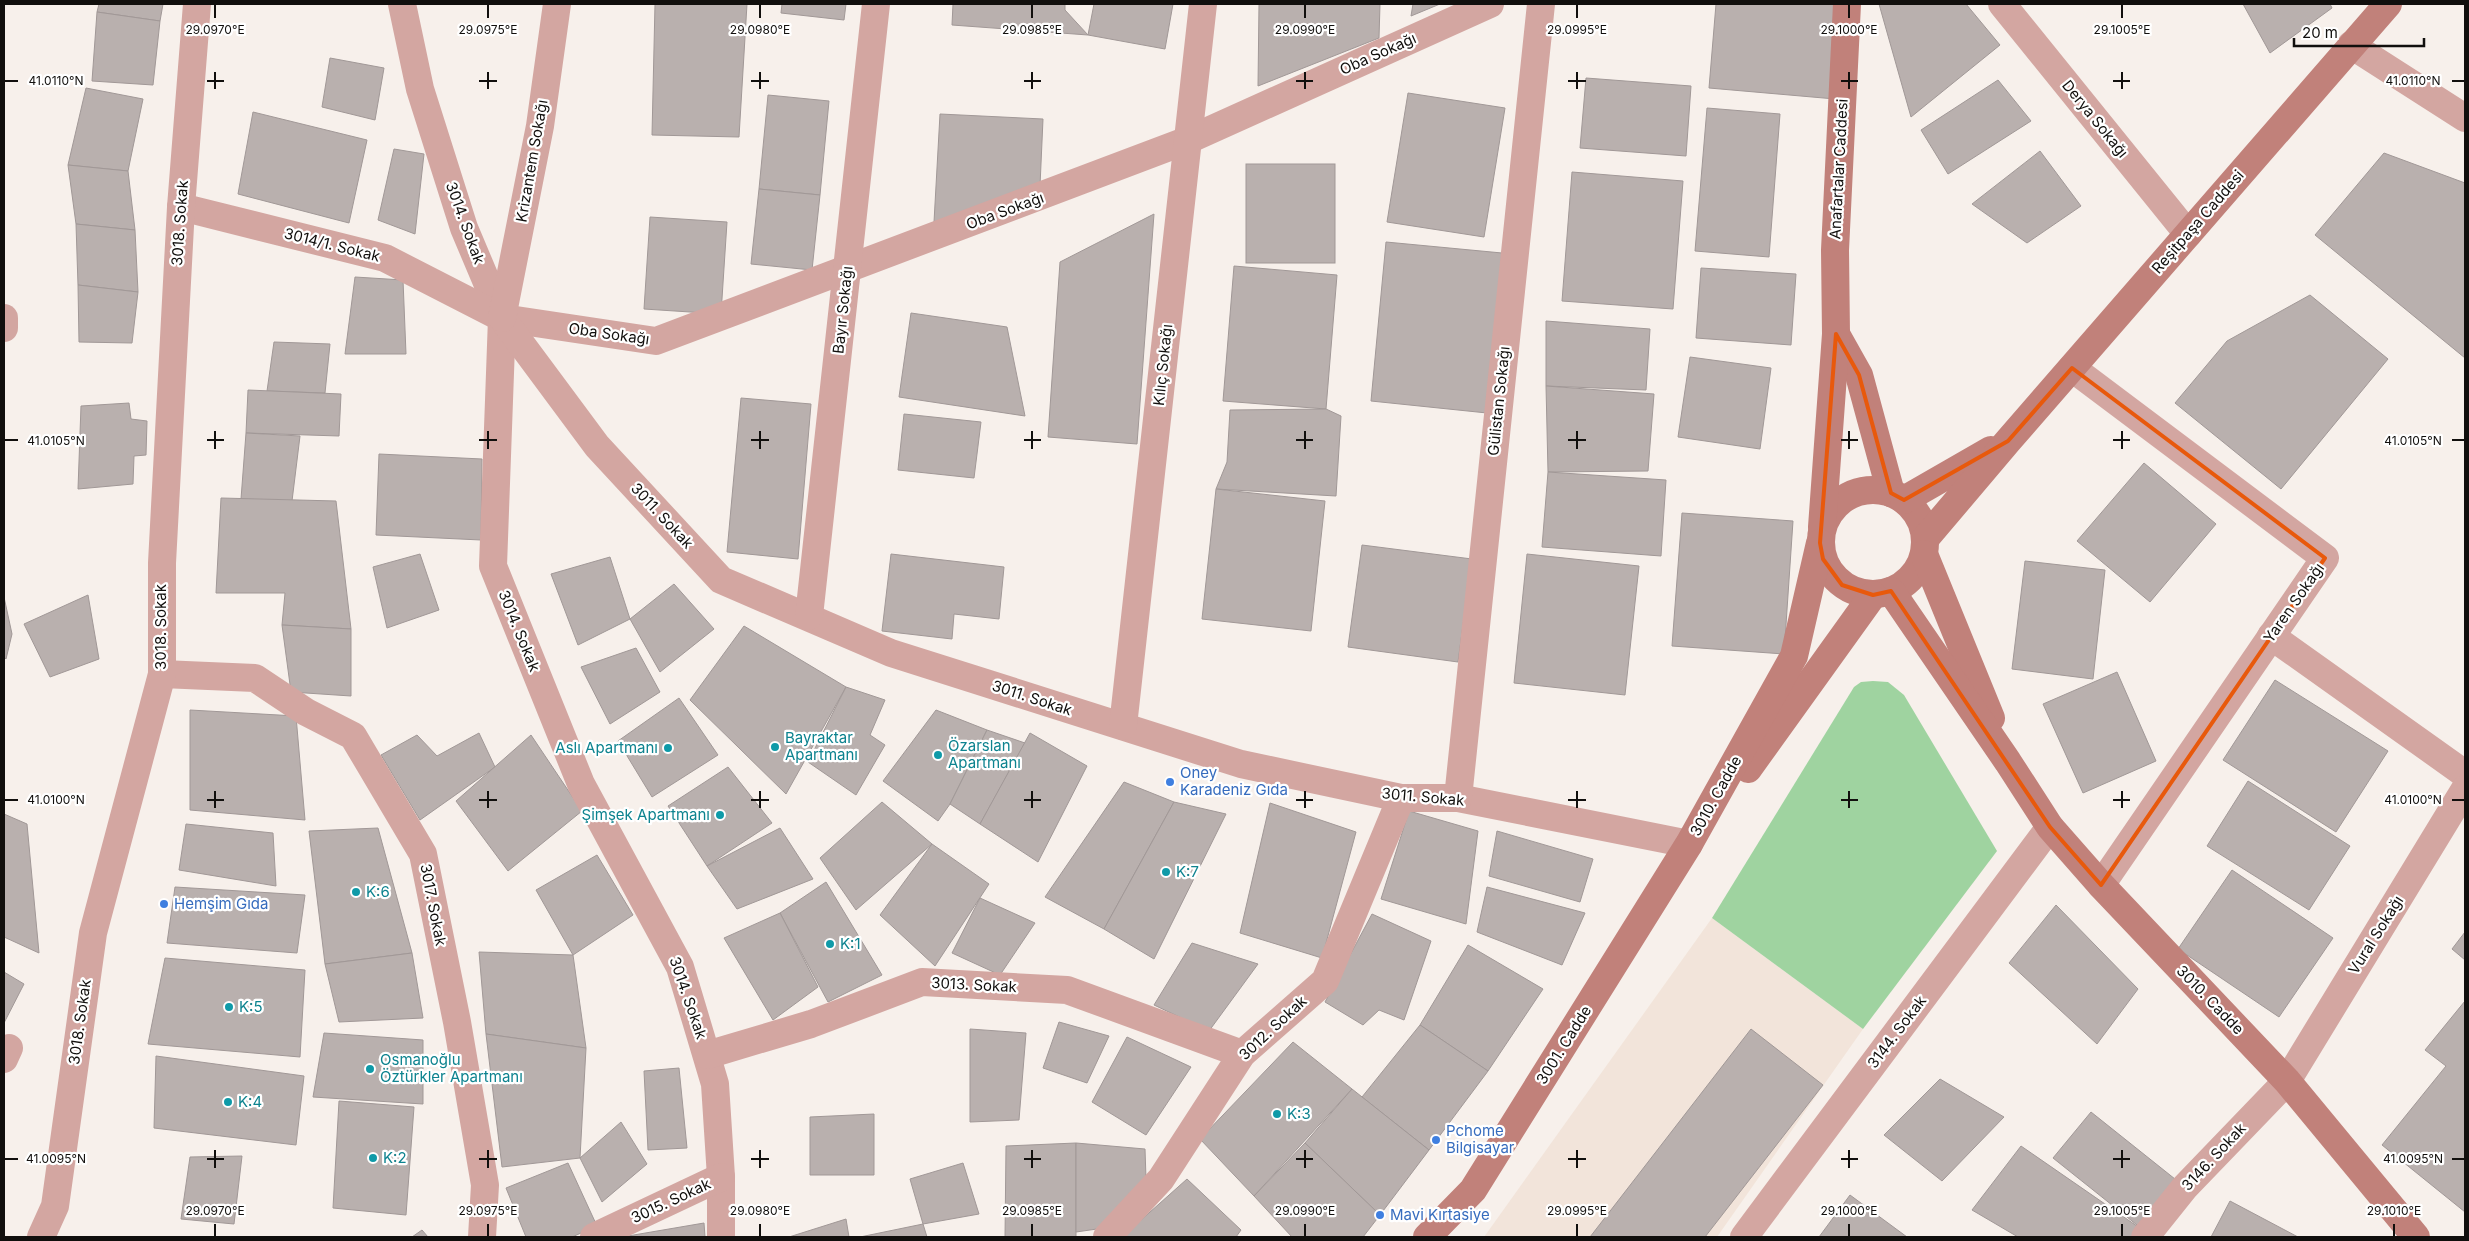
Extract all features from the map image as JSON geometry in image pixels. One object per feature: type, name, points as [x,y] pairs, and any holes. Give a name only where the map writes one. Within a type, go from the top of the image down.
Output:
[{"type":"main road","name":"Anafartalar Caddesi","points":[[1821,535],[1836,334],[1834,250],[1847,4]]},
{"type":"main road","name":"Reşitpaşa Caddesi","points":[[1925,546],[2008,441],[2388,4]]},
{"type":"main road","name":"Anafartalar Caddesi","points":[[1836,334],[1859,375],[1897,496]]},
{"type":"main road","name":"Reşitpaşa Caddesi","points":[[1897,496],[2008,441]]},
{"type":"main road","name":"3010. Cadde","points":[[1689,844],[1794,656],[1821,535],[1830,511],[1842,500],[1857,492],[1874,490],[1897,496],[1915,511],[1922,524],[1925,546],[2008,762]]},
{"type":"main road","points":[[1821,535],[1823,560],[1831,574],[1842,585],[1857,593],[1882,593]]},
{"type":"main road","name":"3010. Cadde","points":[[1689,844],[1725,805],[1747,769],[1882,593],[1906,582],[1917,570],[1925,546]]},
{"type":"main road","name":"3010. Cadde","points":[[1882,593],[2008,762],[2050,827],[2101,885],[2286,1081],[2416,1237]]},
{"type":"main road","name":"3001. Cadde","points":[[1428,1237],[1474,1190],[1689,844]]},
{"type":"street","name":"3018. Sokak","points":[[41,1237],[55,1206],[93,933],[162,674],[162,563],[181,207],[197,4]]},
{"type":"street","name":"3014. Sokak","points":[[402,4],[420,89],[461,219],[502,318],[493,566],[581,784],[680,967],[715,1084],[721,1177],[721,1237]]},
{"type":"street","name":"Krizantem Sokağı","points":[[502,318],[540,126],[557,4]]},
{"type":"street","name":"Bayır Sokağı","points":[[809,616],[876,4]]},
{"type":"street","name":"Kılıç Sokağı","points":[[1123,726],[1203,4]]},
{"type":"street","name":"Oba Sokağı","points":[[502,318],[656,341],[721,314],[847,269],[1188,140],[1490,4]]},
{"type":"street","name":"Gülistan Sokağı","points":[[1458,798],[1541,4]]},
{"type":"street","name":"Derya Sokağı","points":[[2002,4],[2188,234]]},
{"type":"street","points":[[2351,45],[2465,118]]},
{"type":"street","name":"3014/1. Sokak","points":[[181,207],[385,258],[502,318]]},
{"type":"street","points":[[4,318],[4,328]]},
{"type":"street","name":"3011. Sokak","points":[[502,318],[597,446],[721,580],[809,616],[891,653],[1241,764],[1401,798],[1458,798],[1689,844]]},
{"type":"street","name":"Yaren Sokağı","points":[[2072,368],[2325,558],[2101,885]]},
{"type":"street","points":[[2271,636],[2465,774]]},
{"type":"street","name":"3017. Sokak","points":[[162,674],[255,678],[306,712],[353,736],[423,854],[457,1022],[485,1185],[482,1237]]},
{"type":"street","name":"Vural Sokağı","points":[[2286,1081],[2465,789]]},
{"type":"street","name":"3012. Sokak","points":[[1107,1237],[1161,1178],[1242,1054],[1325,981],[1401,798]]},
{"type":"street","name":"3144. Sokak","points":[[1744,1237],[2050,827]]},
{"type":"street","name":"3013. Sokak","points":[[707,1055],[811,1024],[922,982],[1067,990],[1242,1054]]},
{"type":"street","name":"3146. Sokak","points":[[2145,1237],[2185,1187],[2286,1081]]},
{"type":"street","name":"3015. Sokak","points":[[594,1237],[721,1177]]},
{"type":"highlighted area","points":[[1836,334],[1859,375],[1891,493],[1904,500],[2008,441],[2072,368],[2325,558],[2101,885],[2050,827],[1891,591],[1873,595],[1842,585],[1823,559],[1820,543]]},
{"type":"shaded area","points":[[1712,918],[1863,1029],[1717,1237],[1484,1237]]},
{"type":"green space","points":[[1861,682],[1888,682],[1904,695],[1997,851],[1863,1029],[1712,918],[1854,687]]},
{"type":"building","points":[[99,4],[163,4],[160,21],[97,12]]},
{"type":"building","points":[[655,4],[747,4],[739,137],[652,135]]},
{"type":"building","points":[[782,4],[846,4],[844,20],[781,13]]},
{"type":"building","points":[[953,4],[1065,4],[1065,10],[1088,35],[952,25]]},
{"type":"building","points":[[1094,4],[1173,4],[1165,49],[1088,35]]},
{"type":"building","points":[[1259,4],[1380,4],[1379,38],[1258,86]]},
{"type":"building","points":[[1413,4],[1440,4],[1411,16]]},
{"type":"building","points":[[1716,4],[1843,4],[1835,99],[1709,88]]},
{"type":"building","points":[[1879,4],[1966,4],[2000,45],[1911,117]]},
{"type":"building","points":[[2243,4],[2330,4],[2332,8],[2270,53]]},
{"type":"building","points":[[97,12],[160,21],[153,85],[92,81]]},
{"type":"building","points":[[330,58],[384,68],[375,120],[322,107]]},
{"type":"building","points":[[1586,78],[1691,86],[1686,156],[1580,148]]},
{"type":"building","points":[[1998,80],[2031,121],[1948,174],[1921,130]]},
{"type":"building","points":[[86,88],[143,99],[128,171],[68,165]]},
{"type":"building","points":[[1408,93],[1505,108],[1484,237],[1387,222]]},
{"type":"building","points":[[768,95],[829,101],[820,195],[759,189]]},
{"type":"building","points":[[1707,108],[1780,114],[1769,257],[1695,251]]},
{"type":"building","points":[[253,112],[367,140],[349,223],[238,194]]},
{"type":"building","points":[[940,114],[1043,119],[1040,186],[934,222]]},
{"type":"building","points":[[394,149],[424,154],[415,234],[378,220]]},
{"type":"building","points":[[2040,151],[2081,206],[2027,243],[1972,204]]},
{"type":"building","points":[[2384,153],[2465,183],[2465,358],[2315,235]]},
{"type":"building","points":[[1246,164],[1335,164],[1335,263],[1246,263]]},
{"type":"building","points":[[68,165],[128,171],[135,230],[76,224]]},
{"type":"building","points":[[1572,172],[1683,181],[1673,309],[1562,301]]},
{"type":"building","points":[[759,189],[820,195],[812,270],[751,264]]},
{"type":"building","points":[[1154,214],[1137,444],[1048,437],[1060,262]]},
{"type":"building","points":[[650,217],[727,222],[721,314],[644,309]]},
{"type":"building","points":[[76,224],[135,230],[138,292],[78,285]]},
{"type":"building","points":[[1386,242],[1502,253],[1487,413],[1371,401]]},
{"type":"building","points":[[1234,266],[1337,275],[1326,409],[1223,401]]},
{"type":"building","points":[[1701,268],[1796,274],[1791,345],[1696,338]]},
{"type":"building","points":[[355,277],[403,280],[406,354],[345,354]]},
{"type":"building","points":[[78,285],[138,292],[132,343],[79,342]]},
{"type":"building","points":[[2310,295],[2388,359],[2281,489],[2175,403],[2227,341]]},
{"type":"building","points":[[911,313],[1007,327],[1025,416],[899,397]]},
{"type":"building","points":[[1546,321],[1650,329],[1646,390],[1546,386]]},
{"type":"building","points":[[274,342],[330,344],[325,393],[267,391]]},
{"type":"building","points":[[1690,357],[1771,368],[1760,449],[1678,437]]},
{"type":"building","points":[[1546,386],[1654,394],[1648,471],[1548,472]]},
{"type":"building","points":[[248,390],[341,394],[339,436],[246,433]]},
{"type":"building","points":[[741,398],[811,404],[798,559],[727,552]]},
{"type":"building","points":[[129,403],[131,419],[147,421],[146,455],[134,456],[133,484],[78,489],[81,406]]},
{"type":"building","points":[[1326,409],[1341,416],[1336,496],[1216,489],[1227,462],[1230,410]]},
{"type":"building","points":[[904,414],[981,422],[974,478],[898,470]]},
{"type":"building","points":[[246,433],[300,436],[292,501],[241,499]]},
{"type":"building","points":[[379,454],[482,459],[481,540],[376,535]]},
{"type":"building","points":[[2144,463],[2216,524],[2150,602],[2077,541]]},
{"type":"building","points":[[1548,472],[1666,480],[1661,556],[1542,547]]},
{"type":"building","points":[[1216,489],[1325,501],[1311,631],[1202,619]]},
{"type":"building","points":[[221,498],[336,501],[351,629],[282,625],[285,593],[216,593]]},
{"type":"building","points":[[1682,513],[1793,521],[1784,654],[1672,646]]},
{"type":"building","points":[[1362,545],[1472,559],[1458,662],[1348,647]]},
{"type":"building","points":[[420,554],[439,610],[387,628],[373,567]]},
{"type":"building","points":[[891,554],[1004,567],[999,619],[954,614],[952,639],[882,631]]},
{"type":"building","points":[[1527,554],[1639,566],[1625,695],[1514,683]]},
{"type":"building","points":[[610,557],[630,619],[578,645],[551,574]]},
{"type":"building","points":[[2025,561],[2105,570],[2093,679],[2012,669]]},
{"type":"building","points":[[674,584],[714,629],[660,672],[630,619]]},
{"type":"building","points":[[88,595],[99,659],[50,677],[24,624]]},
{"type":"building","points":[[4,597],[12,634],[6,659],[4,657]]},
{"type":"building","points":[[282,625],[351,629],[351,696],[291,692]]},
{"type":"building","name":"Bayraktar Apartmanı","points":[[744,626],[846,687],[786,794],[690,700]]},
{"type":"building","points":[[636,648],[660,692],[610,724],[581,667]]},
{"type":"building","points":[[2117,672],[2156,761],[2083,793],[2043,704]]},
{"type":"building","points":[[2275,680],[2388,751],[2336,832],[2223,760]]},
{"type":"building","points":[[846,687],[885,700],[870,735],[885,745],[856,795],[808,762]]},
{"type":"building","name":"Aslı Apartmanı","points":[[679,698],[718,755],[652,797],[618,741]]},
{"type":"building","points":[[190,710],[296,716],[305,820],[190,810]]},
{"type":"building","name":"Özarslan Apartmanı","points":[[936,710],[987,730],[950,804],[938,821],[883,781]]},
{"type":"building","points":[[987,730],[1025,743],[980,824],[950,804]]},
{"type":"building","points":[[479,733],[495,767],[420,820],[381,755],[417,735],[437,756]]},
{"type":"building","points":[[1030,733],[1087,766],[1038,862],[980,824]]},
{"type":"building","points":[[531,735],[582,811],[508,871],[456,801]]},
{"type":"building","name":"Şimşek Apartmanı","points":[[728,767],[772,823],[707,866],[668,806]]},
{"type":"building","points":[[2248,781],[2350,846],[2309,910],[2207,846]]},
{"type":"building","points":[[1124,782],[1174,802],[1104,929],[1045,897]]},
{"type":"building","points":[[882,802],[932,844],[856,910],[820,858]]},
{"type":"building","name":"K:7","points":[[1174,802],[1226,814],[1154,959],[1104,929]]},
{"type":"building","points":[[1270,803],[1356,832],[1322,958],[1240,933]]},
{"type":"building","points":[[1409,811],[1478,831],[1466,924],[1381,899]]},
{"type":"building","points":[[4,814],[27,824],[39,953],[4,937]]},
{"type":"building","points":[[186,824],[273,833],[276,886],[179,870]]},
{"type":"building","name":"K:6","points":[[378,828],[412,953],[325,964],[309,831]]},
{"type":"building","points":[[780,828],[813,879],[737,909],[707,866]]},
{"type":"building","points":[[1497,831],[1593,859],[1580,902],[1489,876]]},
{"type":"building","points":[[932,844],[989,884],[935,966],[880,915]]},
{"type":"building","points":[[597,855],[633,915],[573,955],[536,890]]},
{"type":"building","points":[[2232,870],[2333,938],[2279,1017],[2178,949]]},
{"type":"building","name":"K:1","points":[[826,882],[882,975],[828,1002],[780,913]]},
{"type":"building","points":[[175,887],[305,895],[297,953],[167,943]]},
{"type":"building","points":[[1487,887],[1585,913],[1562,965],[1477,932]]},
{"type":"building","points":[[980,898],[1035,923],[1000,975],[952,953]]},
{"type":"building","points":[[2056,905],[2138,989],[2097,1044],[2009,963]]},
{"type":"building","points":[[780,913],[818,987],[773,1020],[724,938]]},
{"type":"building","points":[[1372,914],[1431,941],[1404,1020],[1379,1010],[1363,1025],[1325,1002]]},
{"type":"building","points":[[2465,932],[2465,960],[2452,949]]},
{"type":"building","points":[[1192,943],[1258,964],[1209,1031],[1154,1005]]},
{"type":"building","points":[[1468,945],[1543,989],[1488,1071],[1420,1025]]},
{"type":"building","points":[[479,952],[573,955],[586,1048],[486,1034]]},
{"type":"building","points":[[412,953],[423,1018],[339,1022],[325,964]]},
{"type":"building","name":"K:5","points":[[165,958],[305,970],[300,1057],[148,1044]]},
{"type":"building","points":[[4,972],[24,984],[4,1023]]},
{"type":"building","points":[[2465,1001],[2465,1212],[2382,1145],[2446,1066],[2425,1050]]},
{"type":"building","points":[[1059,1022],[1109,1036],[1087,1083],[1043,1068]]},
{"type":"building","points":[[1420,1025],[1488,1071],[1429,1150],[1362,1097]]},
{"type":"building","points":[[970,1029],[1026,1033],[1019,1120],[970,1122]]},
{"type":"building","points":[[1751,1029],[1823,1085],[1705,1237],[1590,1237]]},
{"type":"building","name":"Osmanoğlu Öztürkler Apartmanı","points":[[324,1033],[423,1040],[423,1104],[313,1097]]},
{"type":"building","points":[[486,1034],[586,1048],[580,1158],[502,1167]]},
{"type":"building","points":[[1127,1037],[1191,1067],[1146,1135],[1092,1102]]},
{"type":"building","name":"K:3","points":[[1293,1042],[1352,1089],[1254,1196],[1200,1139]]},
{"type":"building","name":"K:4","points":[[156,1056],[304,1076],[296,1145],[154,1128]]},
{"type":"building","points":[[679,1068],[687,1148],[648,1150],[644,1071]]},
{"type":"building","points":[[1940,1079],[2004,1117],[1942,1181],[1884,1135]]},
{"type":"building","points":[[1352,1089],[1429,1150],[1380,1215],[1305,1143]]},
{"type":"building","name":"K:2","points":[[339,1101],[414,1107],[406,1215],[333,1208]]},
{"type":"building","points":[[2091,1112],[2185,1187],[2147,1233],[2053,1158]]},
{"type":"building","points":[[874,1114],[874,1175],[810,1175],[810,1117]]},
{"type":"building","points":[[621,1122],[647,1164],[602,1202],[580,1158]]},
{"type":"building","points":[[1076,1143],[1076,1237],[1005,1237],[1006,1146]]},
{"type":"building","points":[[1076,1143],[1145,1149],[1146,1179],[1104,1228],[1076,1232]]},
{"type":"building","points":[[1305,1143],[1380,1215],[1363,1237],[1292,1237],[1254,1196]]},
{"type":"building","points":[[2021,1146],[2147,1233],[2142,1237],[2018,1237],[1972,1210]]},
{"type":"building","points":[[242,1156],[234,1224],[181,1219],[190,1157]]},
{"type":"building","points":[[568,1163],[597,1226],[572,1237],[526,1237],[506,1188]]},
{"type":"building","points":[[963,1163],[979,1214],[923,1224],[910,1179]]},
{"type":"building","points":[[1187,1179],[1241,1230],[1236,1237],[1122,1237]]},
{"type":"building","points":[[1850,1195],[1907,1237],[1819,1237]]},
{"type":"building","points":[[2230,1201],[2298,1237],[2211,1237]]},
{"type":"building","points":[[846,1219],[849,1237],[789,1237]]},
{"type":"building","points":[[704,1223],[705,1237],[622,1237]]},
{"type":"building","points":[[923,1224],[927,1237],[860,1237]]},
{"type":"building","points":[[422,1230],[428,1237],[412,1237]]},
{"type":"place","name":"Bayraktar Apartmanı","points":[[775,747]]},
{"type":"place","name":"Aslı Apartmanı","points":[[668,748]]},
{"type":"place","name":"Özarslan Apartmanı","points":[[938,755]]},
{"type":"place","name":"Oney Karadeniz Gıda","points":[[1170,782]]},
{"type":"place","name":"Şimşek Apartmanı","points":[[720,815]]},
{"type":"place","name":"K:7","points":[[1166,872]]},
{"type":"place","name":"K:6","points":[[356,892]]},
{"type":"place","name":"Hemşim Gıda","points":[[164,904]]},
{"type":"place","name":"K:1","points":[[830,944]]},
{"type":"place","name":"K:5","points":[[229,1007]]},
{"type":"place","name":"Osmanoğlu Öztürkler Apartmanı","points":[[370,1069]]},
{"type":"place","name":"K:4","points":[[228,1102]]},
{"type":"place","name":"K:3","points":[[1277,1114]]},
{"type":"place","name":"Pchome Bilgisayar","points":[[1436,1140]]},
{"type":"place","name":"K:2","points":[[373,1158]]},
{"type":"place","name":"Mavi Kırtasiye","points":[[1380,1215]]}]
